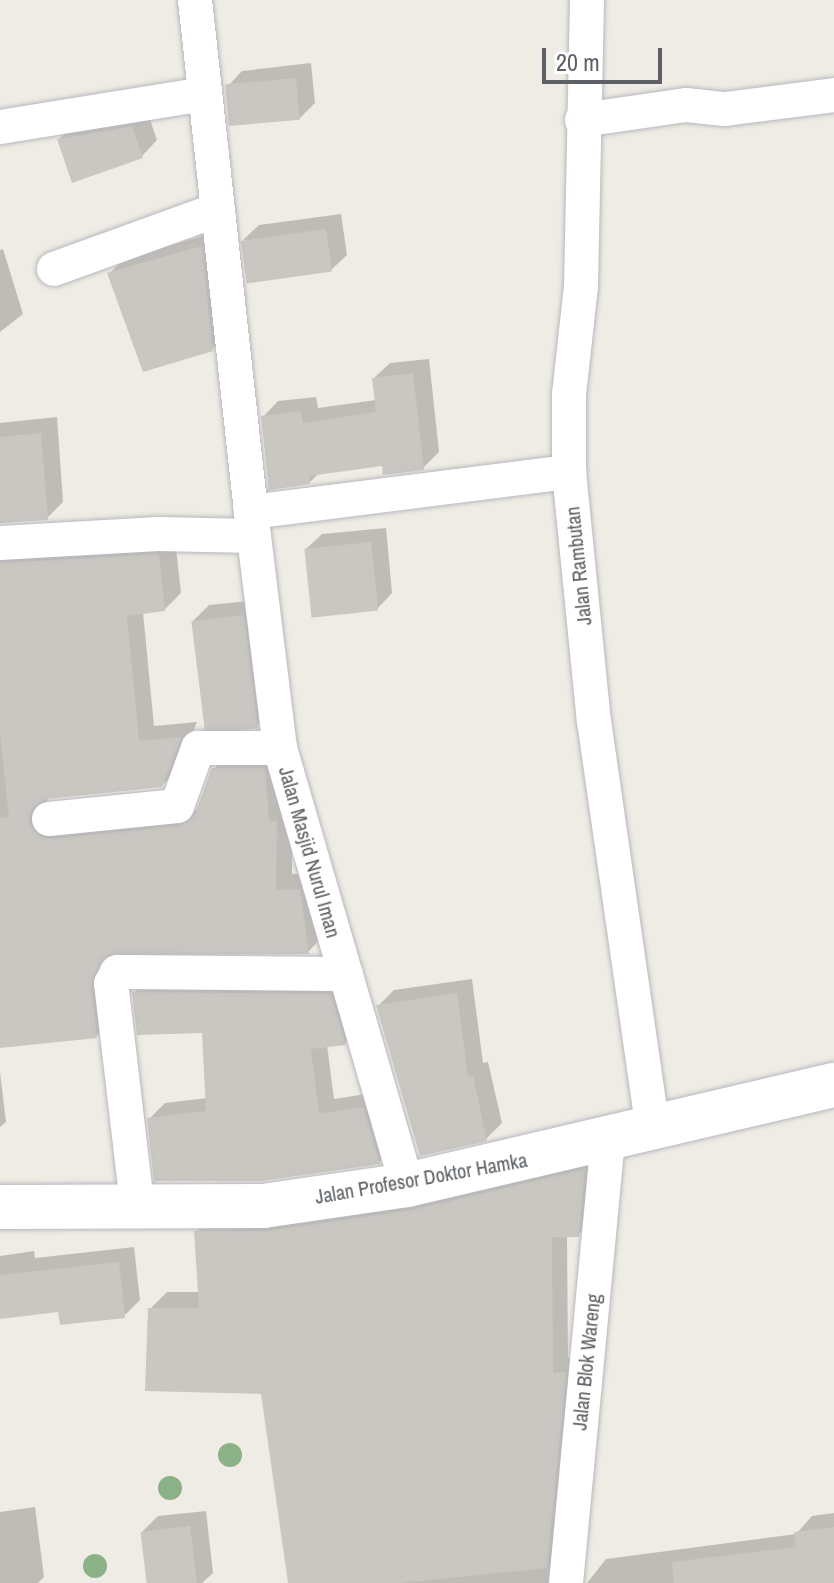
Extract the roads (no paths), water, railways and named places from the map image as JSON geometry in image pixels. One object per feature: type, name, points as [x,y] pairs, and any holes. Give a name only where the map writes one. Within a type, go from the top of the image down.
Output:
[{"type":"street","name":"Jalan Masjid Nurul Iman","points":[[195,0],[252,524],[280,748],[407,1185]]},
{"type":"street","name":"Jalan Rambutan","points":[[587,0],[582,120],[581,286],[569,394],[569,472],[594,721],[653,1128]]},
{"type":"street","points":[[0,127],[204,94]]},
{"type":"street","points":[[582,120],[686,105],[725,109],[834,95]]},
{"type":"street","points":[[54,269],[217,210]]},
{"type":"street","points":[[0,543],[158,534],[252,524],[569,472]]},
{"type":"street","points":[[49,819],[177,806],[198,748],[280,748]]},
{"type":"street","points":[[137,1204],[111,984],[117,972],[346,974]]},
{"type":"street","name":"Jalan Profesor Doktor Hamka","points":[[0,1207],[137,1204],[263,1206],[407,1185],[608,1141],[834,1085]]},
{"type":"street","name":"Jalan Blok Wareng","points":[[562,1583],[608,1141]]}]
